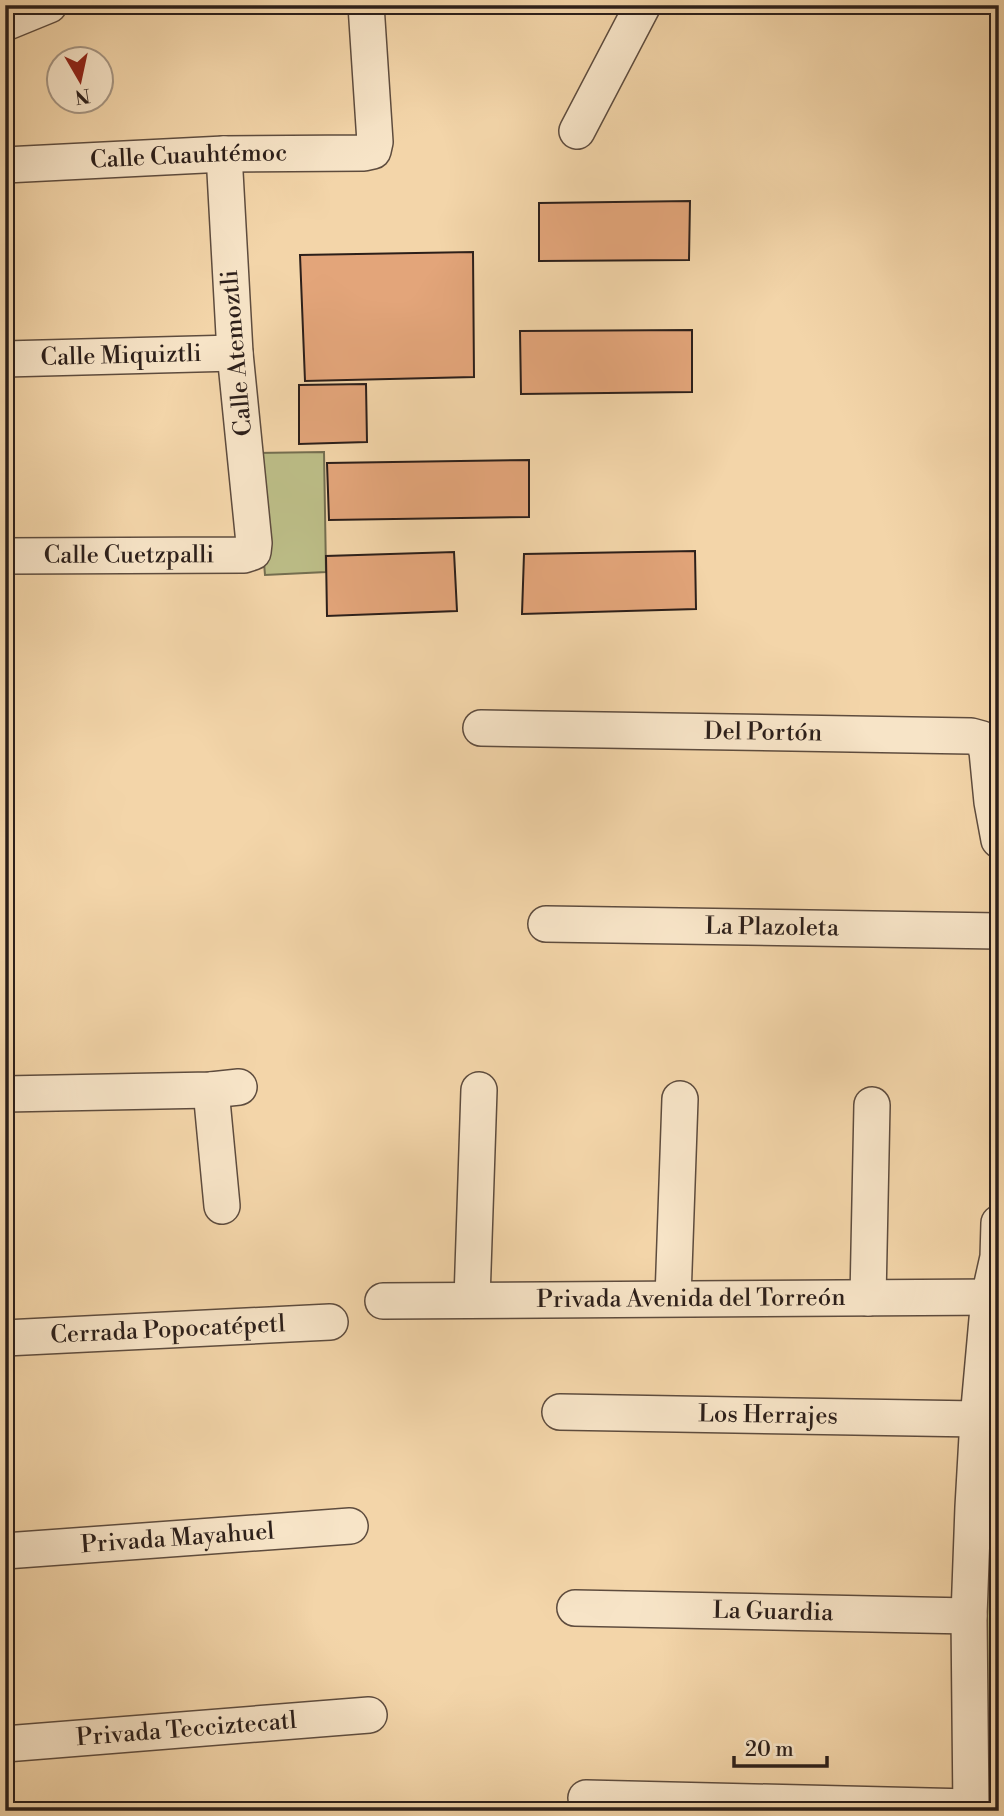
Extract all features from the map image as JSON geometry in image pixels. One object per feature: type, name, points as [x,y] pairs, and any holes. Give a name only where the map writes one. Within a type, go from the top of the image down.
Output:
[{"type":"street","points":[[5,23],[48,5]]},
{"type":"street","name":"Calle Cuauhtémoc","points":[[5,165],[224,154],[373,151],[375,142],[366,5]]},
{"type":"street","points":[[577,131],[643,5]]},
{"type":"street","name":"Calle Atemoztli","points":[[224,154],[236,353],[253,552]]},
{"type":"street","name":"Calle Miquiztli","points":[[5,359],[236,353]]},
{"type":"street","name":"Calle Cuetzpalli","points":[[5,556],[244,555],[253,552]]},
{"type":"street","name":"Del Portón","points":[[481,728],[971,736],[982,739],[987,751],[999,840]]},
{"type":"street","name":"La Plazoleta","points":[[546,924],[999,930]]},
{"type":"street","points":[[5,1094],[225,1088],[222,1206]]},
{"type":"street","points":[[472,1300],[479,1090]]},
{"type":"street","points":[[673,1298],[680,1099]]},
{"type":"street","points":[[869,1298],[872,1105]]},
{"type":"street","points":[[586,1798],[971,1809],[969,1616],[978,1419],[994,1297],[999,1223]]},
{"type":"street","name":"Privada Avenida del Torreón","points":[[383,1301],[994,1297]]},
{"type":"street","name":"Cerrada Popocatépetl","points":[[5,1338],[330,1322]]},
{"type":"street","name":"Los Herrajes","points":[[560,1412],[978,1419]]},
{"type":"street","name":"Privada Mayahuel","points":[[5,1551],[350,1526]]},
{"type":"street","name":"La Guardia","points":[[575,1608],[969,1616]]},
{"type":"street","name":"Privada Tecciztecatl","points":[[5,1744],[369,1716]]},
{"type":"green space","points":[[324,452],[326,572],[265,575],[255,453]]},
{"type":"green space","points":[[999,1396],[999,1811],[984,1811],[981,1612]]},
{"type":"building","points":[[690,201],[689,260],[539,261],[539,203]]},
{"type":"building","points":[[473,252],[474,377],[305,381],[300,255]]},
{"type":"building","points":[[692,330],[692,392],[521,394],[520,331]]},
{"type":"building","points":[[366,384],[367,442],[299,444],[299,385]]},
{"type":"building","points":[[529,460],[529,517],[329,520],[327,463]]},
{"type":"building","points":[[695,551],[696,609],[522,614],[524,554]]},
{"type":"building","points":[[454,552],[457,611],[327,616],[326,556]]}]
